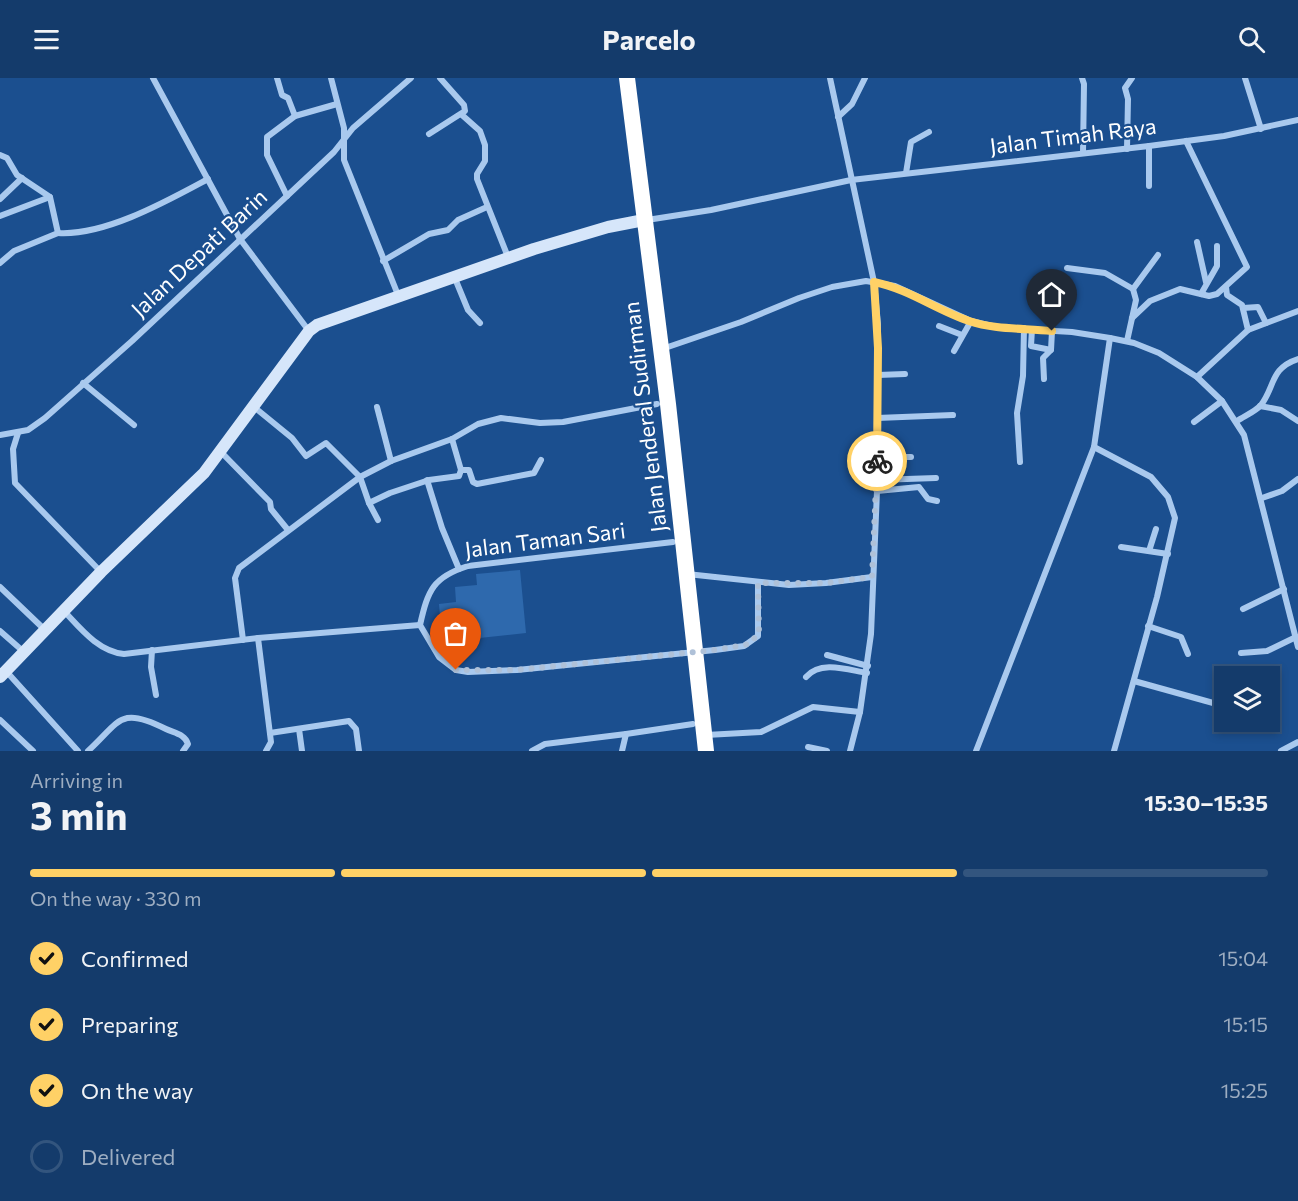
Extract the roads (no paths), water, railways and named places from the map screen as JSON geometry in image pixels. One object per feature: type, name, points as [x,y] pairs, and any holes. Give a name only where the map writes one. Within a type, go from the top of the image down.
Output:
[{"type":"highway","name":"Jalan Jenderal Sudirman","points":[[617,78],[661,350],[686,574],[691,652]]},
{"type":"highway","name":"Jalan Jenderal Sudirman","points":[[627,78],[657,404],[673,542],[702,737],[696,751]]},
{"type":"main road","points":[[3,674],[101,572],[204,473],[309,331],[329,319],[508,257],[600,229],[640,221]]},
{"type":"street","points":[[153,78],[240,239],[309,331]]},
{"type":"street","points":[[277,78],[282,94],[288,98],[295,116]]},
{"type":"street","points":[[331,78],[344,128],[342,156],[382,261],[398,295]]},
{"type":"street","name":"Jalan Depati Barin","points":[[0,435],[18,433],[37,424],[334,152],[353,128],[411,78]]},
{"type":"street","points":[[429,134],[462,115],[465,107],[440,78]]},
{"type":"street","points":[[830,78],[874,282],[878,375],[877,491],[868,666],[850,751]]},
{"type":"street","points":[[838,117],[852,104],[865,78]]},
{"type":"street","points":[[1082,78],[1084,84],[1083,153]]},
{"type":"street","points":[[1127,149],[1128,99],[1125,88],[1132,78]]},
{"type":"street","points":[[1245,78],[1261,129]]},
{"type":"street","points":[[286,196],[267,155],[266,144],[269,134],[295,116],[337,104]]},
{"type":"street","points":[[462,115],[480,131],[484,142],[486,158],[476,177],[508,257]]},
{"type":"street","name":"Jalan Timah Raya","points":[[640,221],[701,212],[851,180],[1127,149],[1261,129],[1298,120]]},
{"type":"street","points":[[906,173],[911,142],[929,132]]},
{"type":"street","points":[[1132,318],[1150,301],[1179,290],[1185,289],[1215,295],[1245,270],[1247,264],[1186,141]]},
{"type":"street","points":[[1149,146],[1149,186]]},
{"type":"street","points":[[0,155],[7,158],[14,172],[50,197],[58,233]]},
{"type":"street","points":[[0,199],[22,178]]},
{"type":"street","points":[[0,263],[14,251],[58,233],[96,228],[132,216],[208,179]]},
{"type":"street","points":[[0,216],[50,197]]},
{"type":"street","points":[[382,261],[429,234],[450,228],[458,220],[487,207]]},
{"type":"street","points":[[1197,242],[1206,282]]},
{"type":"street","points":[[1201,294],[1218,263],[1217,246]]},
{"type":"street","points":[[1133,289],[1158,255]]},
{"type":"street","points":[[1067,268],[1105,273],[1133,289],[1136,297],[1127,342]]},
{"type":"street","points":[[454,275],[468,310],[480,323]]},
{"type":"street","points":[[661,350],[832,287],[874,282],[895,286],[971,321],[1001,328],[1024,328],[1110,338],[1159,354],[1197,377],[1222,401],[1237,421],[1249,447],[1284,589],[1298,625]]},
{"type":"street","points":[[1226,287],[1227,295],[1241,303],[1248,330]]},
{"type":"street","points":[[1243,308],[1258,307],[1266,323]]},
{"type":"street","points":[[1197,377],[1248,330],[1298,311]]},
{"type":"street","points":[[954,351],[971,321]]},
{"type":"street","points":[[939,326],[962,335]]},
{"type":"street","points":[[1020,462],[1017,413],[1023,376],[1024,328]]},
{"type":"street","points":[[1032,329],[1031,346],[1051,350]]},
{"type":"street","points":[[1044,379],[1043,358],[1051,350],[1052,331]]},
{"type":"street","points":[[976,751],[1094,447],[1110,338]]},
{"type":"street","points":[[1237,421],[1260,406],[1274,377],[1286,365],[1298,359]]},
{"type":"street","points":[[878,375],[905,374]]},
{"type":"street","points":[[83,383],[134,425]]},
{"type":"street","points":[[1194,422],[1222,401]]},
{"type":"street","points":[[243,640],[236,574],[242,566],[288,530],[360,477],[391,461],[452,439],[478,424],[501,418],[552,423],[657,404]]},
{"type":"street","points":[[1260,406],[1281,410],[1298,421]]},
{"type":"street","points":[[254,407],[292,438],[305,455],[311,455],[326,443],[360,477],[378,520]]},
{"type":"street","points":[[377,407],[391,461]]},
{"type":"street","points":[[877,418],[953,415]]},
{"type":"street","points":[[18,433],[13,449],[15,483],[101,572]]},
{"type":"street","points":[[369,503],[427,480],[457,478],[461,470],[452,439]]},
{"type":"street","points":[[1094,447],[1151,477],[1165,491],[1173,507],[1175,523],[1114,751]]},
{"type":"street","points":[[221,452],[270,502],[271,509],[288,530]]},
{"type":"street","points":[[877,458],[911,457]]},
{"type":"street","points":[[461,470],[470,471],[476,484],[534,473],[541,460]]},
{"type":"street","points":[[877,480],[936,478]]},
{"type":"street","points":[[1262,498],[1282,491],[1298,479]]},
{"type":"street","points":[[427,480],[442,528],[459,569]]},
{"type":"street","points":[[877,491],[919,487],[928,499],[937,501]]},
{"type":"street","points":[[1149,551],[1156,529]]},
{"type":"street","name":"Jalan Taman Sari","points":[[420,625],[424,607],[439,579],[459,569],[673,542]]},
{"type":"street","points":[[1121,547],[1168,554]]},
{"type":"street","points":[[686,574],[758,583],[826,583],[872,577]]},
{"type":"street","points":[[64,611],[93,640],[111,652],[124,654],[258,638],[420,625],[439,657],[456,670],[468,672],[517,670],[737,647],[756,638],[759,630],[758,583]]},
{"type":"street","points":[[0,587],[46,630]]},
{"type":"street","points":[[1243,609],[1284,589]]},
{"type":"street","points":[[1294,617],[1298,647]]},
{"type":"street","points":[[1148,626],[1181,637],[1188,654]]},
{"type":"street","points":[[0,631],[24,652]]},
{"type":"street","points":[[1241,653],[1267,651],[1296,637]]},
{"type":"street","points":[[258,638],[271,745],[266,751]]},
{"type":"street","points":[[152,651],[151,667],[156,695]]},
{"type":"street","points":[[827,655],[868,666]]},
{"type":"street","points":[[806,677],[811,672],[824,667],[867,673]]},
{"type":"street","points":[[3,674],[78,751]]},
{"type":"street","points":[[1134,681],[1214,703]]},
{"type":"street","points":[[532,751],[545,744],[627,734],[702,737],[761,732],[813,707],[860,712]]},
{"type":"street","points":[[88,751],[118,720],[130,717],[147,720],[184,737],[188,744],[183,751]]},
{"type":"street","points":[[0,720],[33,751]]},
{"type":"street","points":[[270,733],[352,722],[357,733],[359,751]]},
{"type":"street","points":[[299,729],[302,751]]},
{"type":"street","points":[[622,751],[627,734]]},
{"type":"street","points":[[1281,751],[1298,742]]},
{"type":"street","points":[[808,747],[827,751]]}]
